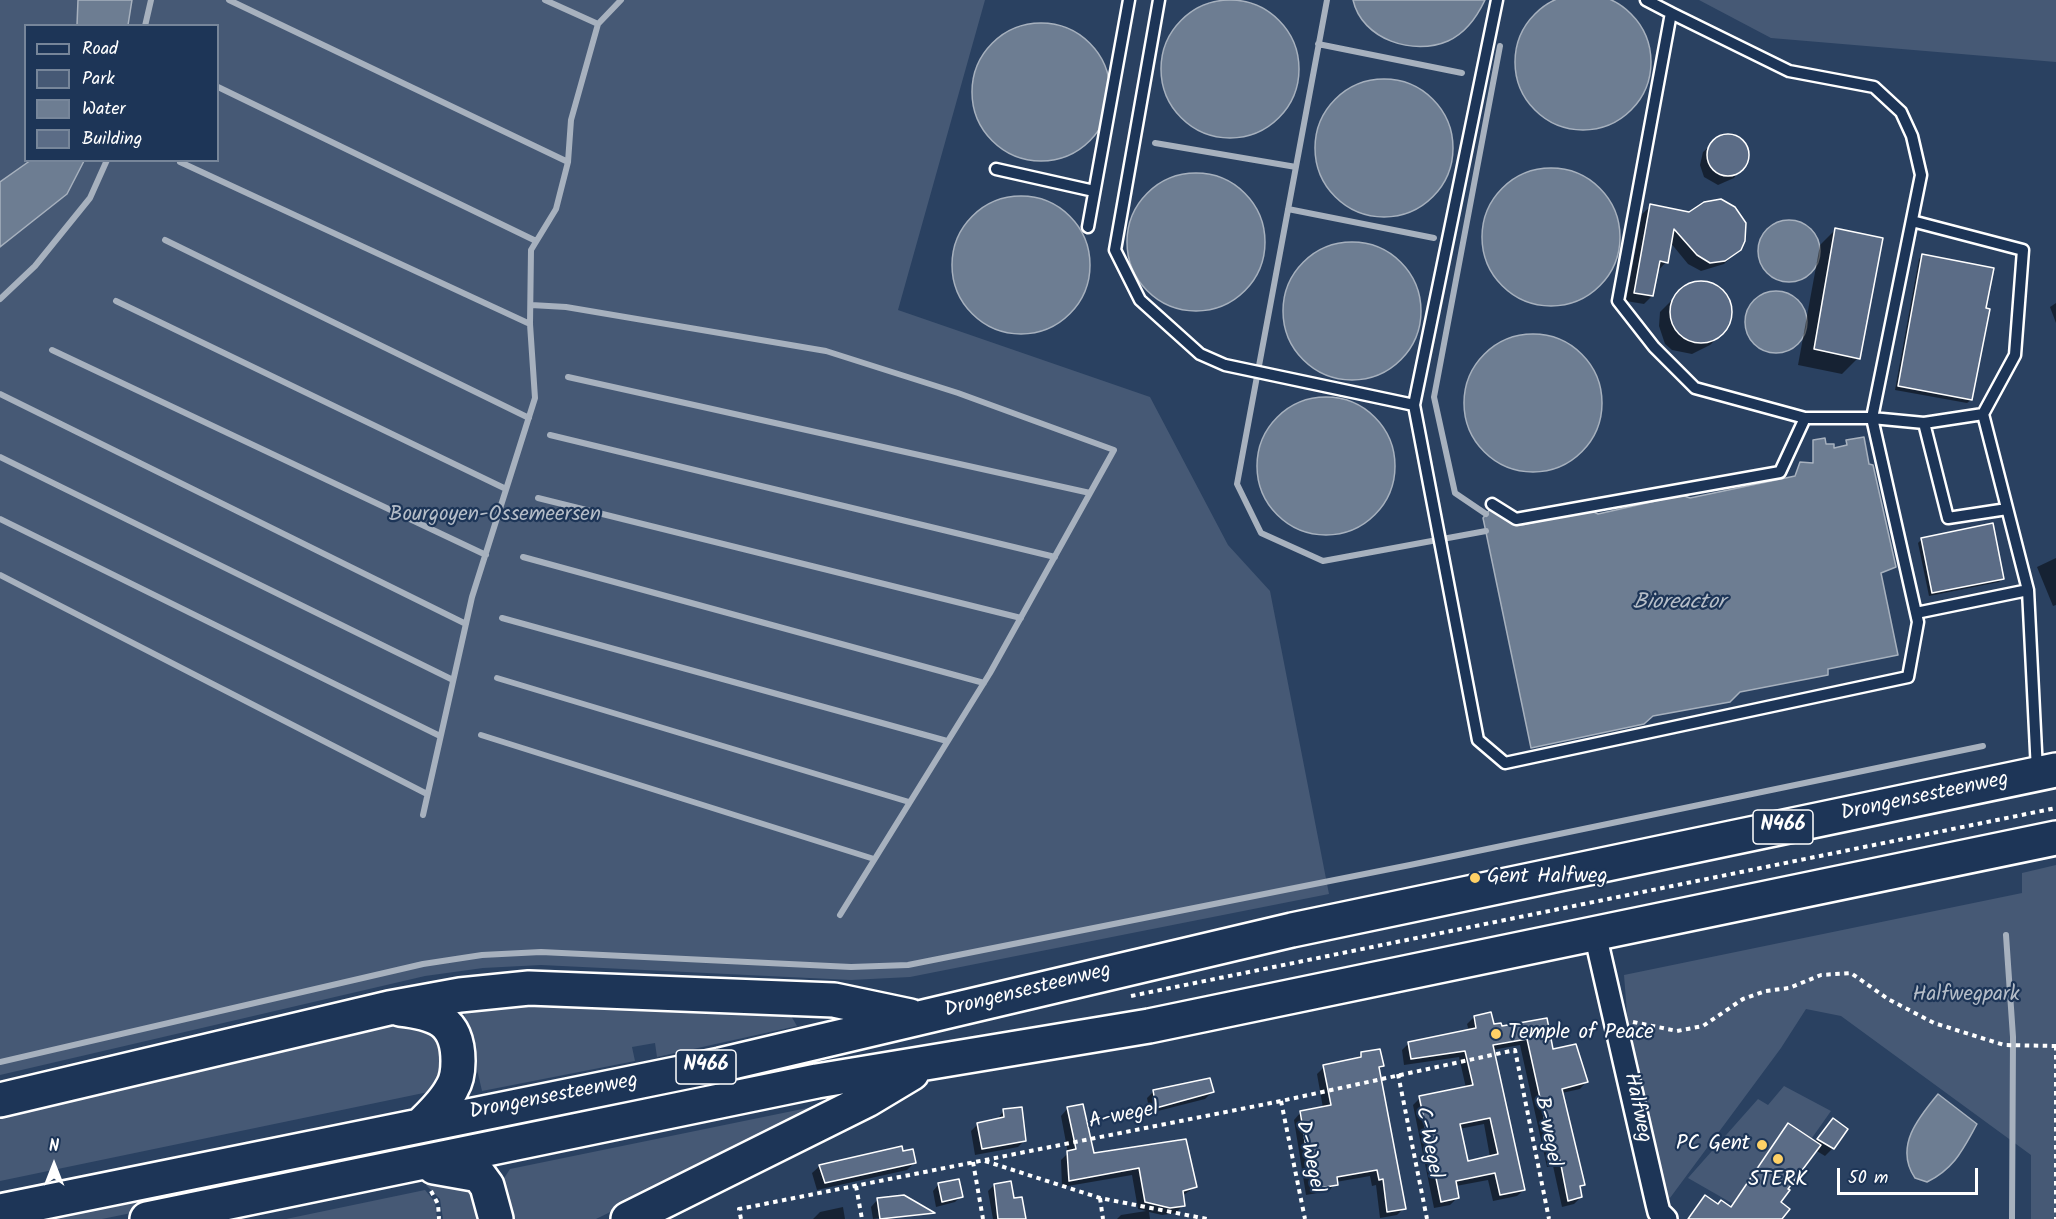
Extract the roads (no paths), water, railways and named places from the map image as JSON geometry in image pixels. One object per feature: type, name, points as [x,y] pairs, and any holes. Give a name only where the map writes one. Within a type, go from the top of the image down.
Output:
[{"type":"highway","name":"Drongensesteenweg","points":[[489,1148],[720,1065],[1225,945],[2047,772]]},
{"type":"highway","name":"Drongensesteenweg","points":[[0,1211],[422,1124],[489,1148],[817,1081],[1149,1026],[2056,838]]},
{"type":"highway","points":[[0,1100],[389,1008],[460,995],[528,988],[834,1000],[920,1018]]},
{"type":"highway","points":[[389,1008],[426,1012],[442,1020],[451,1030],[456,1042],[458,1069],[454,1086],[440,1107],[422,1124]]},
{"type":"highway","points":[[628,1219],[867,1100],[924,1065]]},
{"type":"highway","points":[[147,1219],[421,1176],[472,1173],[479,1175],[489,1148]]},
{"type":"highway","points":[[489,1148],[496,1219]]},
{"type":"street","name":"Halfweg","points":[[1595,934],[1617,1024],[1657,1217]]},
{"type":"lane","points":[[1088,227],[1129,0]]},
{"type":"lane","points":[[1159,0],[1115,250],[1140,300],[1200,354],[1225,365],[1414,405]]},
{"type":"lane","points":[[1497,0],[1414,405],[1478,740],[1505,763],[1908,677],[1918,622],[1872,418],[1921,175],[1912,136],[1901,112],[1874,87],[1789,71],[1646,0]]},
{"type":"lane","points":[[1671,13],[1618,301],[1654,347],[1695,388],[1805,418],[1872,418],[1924,423],[1983,414]]},
{"type":"lane","points":[[996,169],[1094,191]]},
{"type":"lane","points":[[1912,221],[2023,250],[2015,355],[1983,414],[2028,590],[2047,772]]},
{"type":"lane","points":[[1491,504],[1516,519],[1780,472],[1805,418]]},
{"type":"lane","points":[[1924,423],[1947,518],[2007,509]]},
{"type":"lane","points":[[1916,613],[2028,590]]},
{"type":"water","points":[[1557,-1],[1609,-1],[1621,5],[1640,24],[1650,49],[1650,75],[1640,100],[1621,119],[1596,129],[1570,129],[1545,119],[1526,100],[1516,75],[1516,49],[1526,24],[1545,5]]},
{"type":"water","points":[[78,0],[132,0],[128,24],[77,24]]},
{"type":"water","points":[[1230,0],[1256,5],[1279,20],[1294,43],[1299,69],[1294,95],[1279,118],[1256,133],[1230,138],[1204,133],[1181,118],[1166,95],[1161,69],[1166,43],[1181,20],[1204,5]]},
{"type":"water","points":[[1353,0],[1485,0],[1475,18],[1460,34],[1448,41],[1420,47],[1391,41],[1378,35],[1358,14]]},
{"type":"water","points":[[1041,23],[1067,28],[1090,43],[1105,66],[1110,92],[1105,118],[1090,141],[1067,156],[1041,161],[1015,156],[992,141],[977,118],[972,92],[977,66],[992,43],[1015,28]]},
{"type":"water","points":[[1384,79],[1410,84],[1433,99],[1448,122],[1453,148],[1448,174],[1433,197],[1410,212],[1384,217],[1358,212],[1335,197],[1320,174],[1315,148],[1320,122],[1335,99],[1358,84]]},
{"type":"water","points":[[28,162],[83,162],[67,194],[0,247],[0,182]]},
{"type":"water","points":[[1551,168],[1577,173],[1600,188],[1615,211],[1620,237],[1615,263],[1600,286],[1577,301],[1551,306],[1525,301],[1502,286],[1487,263],[1482,237],[1487,211],[1502,188],[1525,173]]},
{"type":"water","points":[[1196,173],[1222,178],[1245,193],[1260,216],[1265,242],[1260,268],[1245,291],[1222,306],[1196,311],[1170,306],[1147,291],[1132,268],[1127,242],[1132,216],[1147,193],[1170,178]]},
{"type":"water","points":[[1021,196],[1047,201],[1070,216],[1085,239],[1090,265],[1085,291],[1070,314],[1047,329],[1021,334],[995,329],[972,314],[957,291],[952,265],[957,239],[972,216],[995,201]]},
{"type":"water","points":[[1789,220],[1801,222],[1811,229],[1818,239],[1820,251],[1818,263],[1811,273],[1801,280],[1789,282],[1777,280],[1767,273],[1760,263],[1758,251],[1760,239],[1767,229],[1777,222]]},
{"type":"water","points":[[1352,242],[1378,247],[1401,262],[1416,285],[1421,311],[1416,337],[1401,360],[1378,375],[1352,380],[1326,375],[1303,360],[1288,337],[1283,311],[1288,285],[1303,262],[1326,247]]},
{"type":"water","points":[[1770,291],[1782,291],[1798,300],[1805,310],[1807,322],[1805,334],[1798,344],[1782,353],[1770,353],[1759,348],[1750,339],[1745,328],[1745,316],[1750,305],[1759,296]]},
{"type":"water","points":[[1533,334],[1559,339],[1582,354],[1597,377],[1602,403],[1597,429],[1582,452],[1559,467],[1533,472],[1507,467],[1484,452],[1469,429],[1464,403],[1469,377],[1484,354],[1507,339]]},
{"type":"water","points":[[1326,397],[1352,402],[1375,417],[1390,440],[1395,466],[1390,492],[1375,515],[1352,530],[1326,535],[1300,530],[1277,515],[1262,492],[1257,466],[1262,440],[1277,417],[1300,402]]},
{"type":"water","name":"Bioreactor","points":[[1864,437],[1869,464],[1873,465],[1896,567],[1881,573],[1898,655],[1828,669],[1828,675],[1740,692],[1730,702],[1653,716],[1644,724],[1531,748],[1483,518],[1491,508],[1522,525],[1590,510],[1598,514],[1682,495],[1690,498],[1795,476],[1800,462],[1813,463],[1813,440],[1825,438],[1826,444],[1834,444],[1834,448],[1847,445],[1846,440]]},
{"type":"water","points":[[1938,1094],[1977,1124],[1962,1150],[1945,1171],[1927,1182],[1915,1178],[1909,1166],[1908,1144],[1916,1123]]},
{"type":"waterway","points":[[145,24],[151,0]]},
{"type":"waterway","points":[[229,0],[568,162]]},
{"type":"waterway","points":[[545,0],[598,24]]},
{"type":"waterway","points":[[423,815],[472,597],[535,398],[530,324],[531,250],[556,209],[568,162],[571,120],[598,24],[621,0]]},
{"type":"waterway","points":[[1327,0],[1237,484],[1261,533],[1323,561],[1486,531]]},
{"type":"waterway","points":[[1318,44],[1462,73]]},
{"type":"waterway","points":[[1486,514],[1455,493],[1434,397],[1500,46]]},
{"type":"waterway","points":[[219,87],[536,241]]},
{"type":"waterway","points":[[1155,143],[1296,167]]},
{"type":"waterway","points":[[0,299],[35,266],[90,198],[106,162]]},
{"type":"waterway","points":[[180,162],[530,324]]},
{"type":"waterway","points":[[1288,209],[1434,238]]},
{"type":"waterway","points":[[165,240],[529,418]]},
{"type":"waterway","points":[[116,301],[506,489]]},
{"type":"waterway","points":[[531,305],[566,307],[826,351],[958,393],[1114,450],[990,673],[840,915]]},
{"type":"waterway","points":[[52,350],[486,555]]},
{"type":"waterway","points":[[568,377],[1090,493]]},
{"type":"waterway","points":[[0,394],[466,624]]},
{"type":"waterway","points":[[550,435],[1055,557]]},
{"type":"waterway","points":[[0,457],[453,680]]},
{"type":"waterway","points":[[538,498],[1021,618]]},
{"type":"waterway","points":[[0,519],[440,736]]},
{"type":"waterway","points":[[523,557],[984,683]]},
{"type":"waterway","points":[[0,575],[427,794]]},
{"type":"waterway","points":[[502,618],[947,741]]},
{"type":"waterway","points":[[497,678],[909,802]]},
{"type":"waterway","points":[[481,735],[874,859]]},
{"type":"waterway","points":[[0,1062],[423,964],[482,955],[541,952],[851,967],[908,965],[1410,865],[1983,746]]},
{"type":"waterway","points":[[2006,935],[2013,1037],[2012,1219]]},
{"type":"place","name":"Gent Halfweg","points":[[1475,878]]},
{"type":"place","name":"Temple of Peace","points":[[1496,1034]]},
{"type":"place","name":"PC Gent","points":[[1762,1145]]},
{"type":"place","name":"STERK","points":[[1778,1159]]},
{"type":"park label","name":"Bourgoyen-Ossemeersen","points":[[495,516]]},
{"type":"park label","name":"Halfwegpark","points":[[1966,996]]}]
